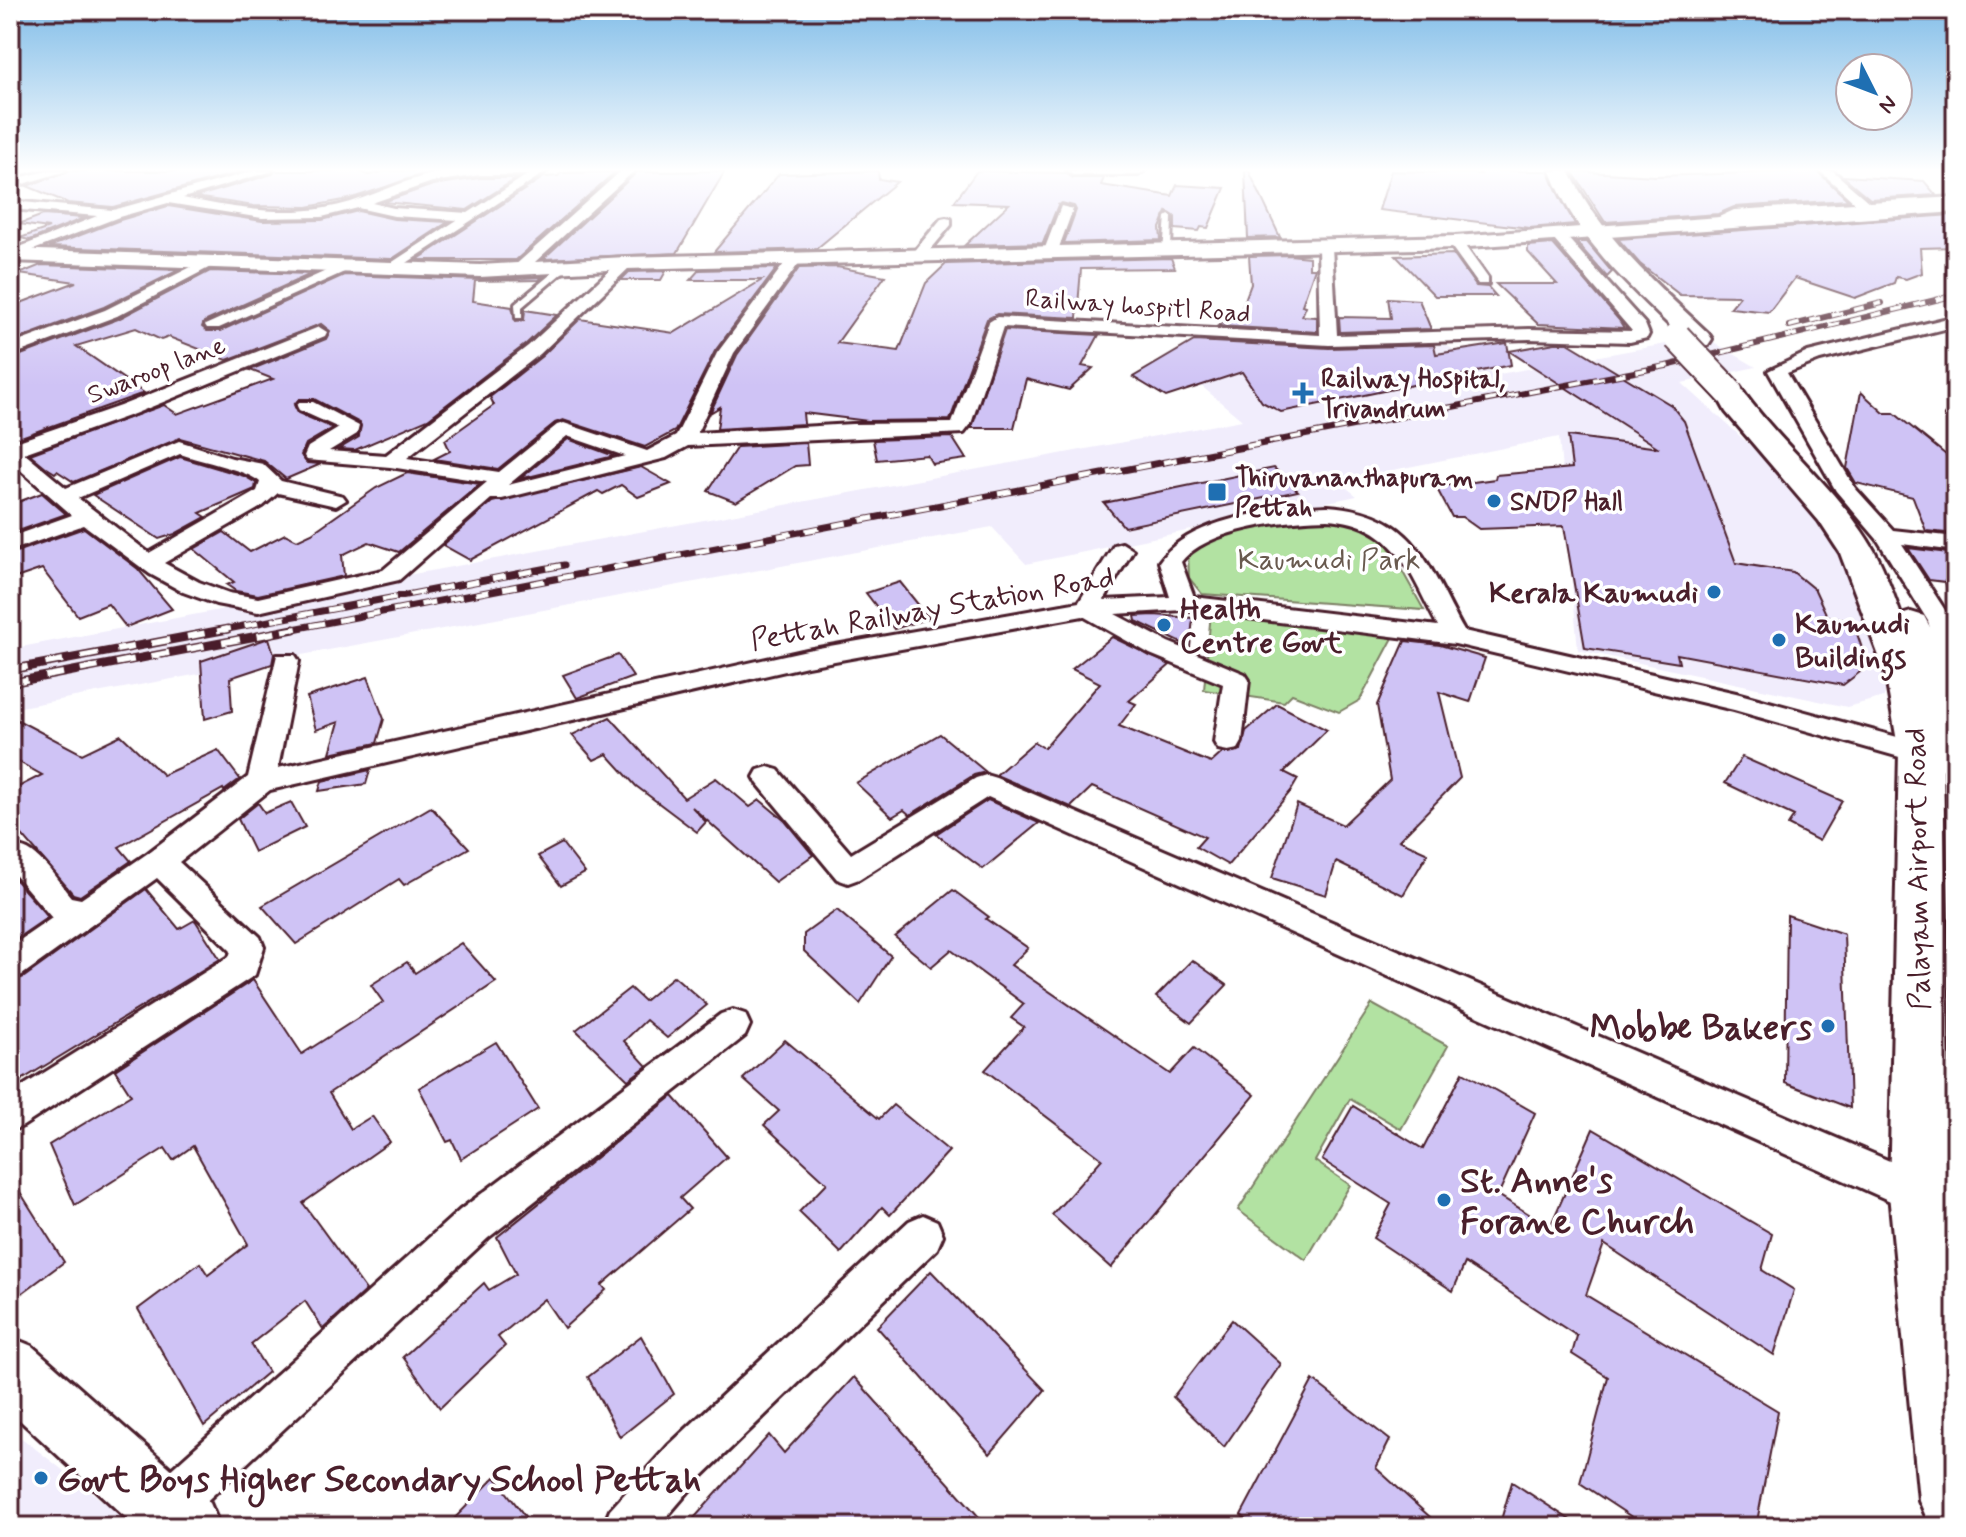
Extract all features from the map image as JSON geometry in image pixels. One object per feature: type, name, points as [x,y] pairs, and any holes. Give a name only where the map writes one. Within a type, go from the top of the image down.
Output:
[{"type":"main road","points":[[11,260],[48,255],[518,270],[626,263],[1436,243]]},
{"type":"main road","points":[[1588,243],[1593,253],[1688,338]]},
{"type":"main road","points":[[1596,243],[1620,261],[1740,391]]},
{"type":"main road","name":"Palayam Airport Road","points":[[1740,391],[1835,492],[1867,531],[1947,680],[1938,1201],[1956,1500]]},
{"type":"main road","name":"Palayam Airport Road","points":[[1740,391],[1741,412],[1832,515],[1858,553],[1905,672],[1944,755]]},
{"type":"main road","points":[[10,1368],[175,1517]]},
{"type":"street","points":[[11,260],[50,243]]},
{"type":"street","points":[[393,268],[431,243]]},
{"type":"street","points":[[518,270],[548,243]]},
{"type":"street","points":[[918,256],[929,243]]},
{"type":"street","points":[[1050,253],[1054,243]]},
{"type":"street","points":[[1456,243],[1483,281]]},
{"type":"street","points":[[1325,247],[1329,340],[1529,334],[1630,337],[1641,334],[1589,243]]},
{"type":"street","points":[[486,493],[502,493],[659,454],[684,440],[726,353],[795,259]]},
{"type":"street","points":[[10,351],[80,327],[213,260]]},
{"type":"street","points":[[390,461],[534,350],[626,263]]},
{"type":"street","points":[[213,325],[346,266]]},
{"type":"street","points":[[1947,680],[1948,622],[1886,536],[1846,491],[1777,371],[1814,356],[1956,321]]},
{"type":"street","name":"Railway hospitl Road","points":[[684,440],[852,430],[957,429],[962,424],[997,322],[1329,340]]},
{"type":"street","name":"Swaroop lane","points":[[10,451],[170,393],[319,332]]},
{"type":"street","points":[[306,406],[349,426],[350,430],[315,451],[314,456],[390,461],[503,479]]},
{"type":"street","points":[[10,451],[88,516],[190,588],[236,604],[258,605],[391,575],[564,429],[643,456]]},
{"type":"street","points":[[66,496],[179,447],[229,464],[256,468],[271,480],[271,485],[256,502],[150,562]]},
{"type":"street","points":[[271,485],[336,500]]},
{"type":"street","points":[[1184,603],[1170,562],[1179,548],[1200,535],[1320,510],[1353,516],[1381,526],[1402,543],[1455,636]]},
{"type":"street","points":[[10,544],[88,516]]},
{"type":"street","points":[[1886,536],[1956,544]]},
{"type":"street","points":[[1122,550],[1087,608],[1159,648],[1236,680],[1228,742]]},
{"type":"street","name":"Pettah Railway Station Road","points":[[10,965],[159,861],[261,782],[807,658],[1087,608],[1184,603],[1455,636],[1944,755]]},
{"type":"street","points":[[261,782],[286,661]]},
{"type":"street","points":[[768,777],[848,871],[986,785],[1938,1201]]},
{"type":"street","points":[[18,857],[62,909],[86,912]]},
{"type":"street","points":[[10,1114],[243,965],[248,947],[159,861]]},
{"type":"street","points":[[175,1517],[474,1224],[733,1025]]},
{"type":"street","points":[[627,1527],[684,1462],[923,1235]]},
{"type":"lane","points":[[1167,243],[1167,251]]},
{"type":"lane","points":[[519,316],[518,306],[565,267]]},
{"type":"shaded area","points":[[1705,337],[1756,367],[1682,383],[1787,479],[1831,533],[1888,673],[1884,697],[1847,707],[1578,650],[1559,437],[1338,481],[1357,496],[1026,564],[992,527],[10,709],[10,649],[1242,420],[1187,374],[1231,350],[1446,345],[1494,375]]},
{"type":"shaded area","name":"Govt Boys Higher Secondary School Pettah","points":[[10,1429],[136,1527],[10,1527]]},
{"type":"green space","name":"Kaumudi Park","points":[[1324,514],[1361,521],[1381,533],[1424,610],[1202,594],[1189,578],[1188,553],[1224,535]]},
{"type":"green space","points":[[1211,612],[1394,636],[1360,700],[1339,712],[1292,694],[1284,702],[1204,690]]},
{"type":"green space","points":[[1372,1004],[1448,1046],[1401,1129],[1350,1099],[1315,1161],[1350,1185],[1306,1260],[1238,1210]]},
{"type":"building","points":[[60,243],[417,243],[392,259],[49,247]]},
{"type":"building","points":[[443,243],[535,243],[516,260],[417,260]]},
{"type":"building","points":[[561,243],[683,243],[677,253],[543,259]]},
{"type":"building","points":[[722,243],[824,243],[816,249],[714,252]]},
{"type":"building","points":[[967,243],[1043,243],[1043,243],[965,245]]},
{"type":"building","points":[[1577,243],[1588,243],[1612,272],[1607,277]]},
{"type":"building","points":[[1621,243],[1956,243],[1956,247],[1920,248],[1922,273],[1906,279],[1896,277],[1894,283],[1855,298],[1795,278],[1769,312],[1730,308],[1740,296],[1680,295],[1640,264]]},
{"type":"building","points":[[1553,244],[1624,328],[1538,324],[1496,284],[1557,284],[1528,252],[1528,246]]},
{"type":"building","points":[[1453,254],[1476,286],[1488,287],[1496,296],[1435,296],[1396,256]]},
{"type":"building","points":[[1249,256],[1309,257],[1309,268],[1315,268],[1302,305],[1306,306],[1302,316],[1317,317],[1317,332],[1218,326],[1240,313],[1251,284]]},
{"type":"building","points":[[1171,258],[1175,268],[1081,269],[1077,318],[997,314],[987,319],[950,420],[868,421],[803,413],[804,424],[717,429],[720,407],[710,413],[737,355],[799,268],[837,267],[885,276],[837,343],[899,351],[926,283],[946,264]]},
{"type":"building","points":[[41,265],[179,270],[104,307],[10,342],[10,307],[76,282],[19,274]]},
{"type":"building","points":[[777,268],[715,351],[675,431],[645,447],[563,420],[555,423],[498,469],[434,459],[450,451],[445,440],[494,405],[490,397],[542,356],[580,319],[674,333],[762,280],[690,280],[699,270]]},
{"type":"building","points":[[210,271],[311,274],[204,322],[202,327],[207,331],[220,331],[344,275],[480,280],[543,277],[539,280],[475,281],[473,301],[512,307],[516,321],[524,320],[525,310],[557,315],[526,344],[428,419],[355,450],[339,449],[359,437],[360,423],[314,399],[299,399],[294,405],[298,413],[333,428],[306,444],[301,455],[307,463],[321,464],[286,479],[264,461],[180,438],[74,482],[47,468],[30,454],[164,405],[177,414],[273,379],[250,370],[326,339],[330,331],[321,324],[227,360],[169,337],[161,340],[136,328],[76,346],[144,393],[10,441],[10,359],[118,319]]},
{"type":"building","points":[[666,271],[661,280],[621,280],[629,272]]},
{"type":"building","points":[[1388,298],[1419,300],[1431,329],[1340,332],[1339,317],[1391,318]]},
{"type":"building","points":[[1005,330],[1099,335],[1082,366],[1093,368],[1069,390],[1026,379],[1014,428],[971,428]]},
{"type":"building","name":"Railway Hospital, Trivandrum","points":[[1194,341],[1329,348],[1434,345],[1436,354],[1507,343],[1511,365],[1281,412],[1262,402],[1242,372],[1166,397],[1133,377]]},
{"type":"building","name":"Kerala Kaumudi","points":[[1568,343],[1671,405],[1684,421],[1736,563],[1793,572],[1815,590],[1827,616],[1853,622],[1868,666],[1843,685],[1677,654],[1679,663],[1585,648],[1564,526],[1479,529],[1462,517],[1452,517],[1436,487],[1495,479],[1496,475],[1572,468],[1568,436],[1659,448],[1509,351]]},
{"type":"building","points":[[1861,392],[1884,413],[1894,413],[1956,463],[1956,534],[1926,531],[1913,497],[1856,483],[1847,468]]},
{"type":"building","points":[[952,437],[966,459],[932,464],[927,455],[877,460],[873,440]]},
{"type":"building","points":[[568,439],[614,456],[520,479]]},
{"type":"building","points":[[806,443],[808,465],[795,466],[736,502],[708,491],[737,447]]},
{"type":"building","points":[[180,457],[244,476],[256,483],[255,489],[200,513],[206,517],[159,539],[93,495]]},
{"type":"building","points":[[641,467],[671,484],[638,497],[621,485],[603,494],[598,491],[470,560],[443,545],[492,502]]},
{"type":"building","points":[[1274,468],[1298,491],[1124,527],[1104,503]]},
{"type":"building","points":[[407,473],[480,484],[399,552],[369,542],[342,555],[344,576],[258,595],[236,591],[227,585],[234,582],[194,549],[224,532],[250,552],[285,534],[297,540],[312,533],[376,488]]},
{"type":"building","points":[[42,493],[66,514],[10,534],[10,505]]},
{"type":"building","points":[[84,528],[138,569],[172,609],[126,627],[108,604],[78,616],[42,569],[10,580],[10,554]]},
{"type":"building","points":[[1908,548],[1956,554],[1956,604],[1953,605],[1945,582],[1929,580]]},
{"type":"building","points":[[900,582],[929,618],[894,629],[866,593]]},
{"type":"building","name":"Health Centre Govt","points":[[1135,616],[1193,618],[1190,647],[1136,621]]},
{"type":"building","points":[[1112,637],[1170,665],[1129,701],[1136,704],[1119,726],[1211,763],[1222,753],[1241,750],[1246,731],[1277,704],[1327,730],[1284,772],[1298,779],[1291,791],[1228,865],[1196,847],[1205,837],[1092,787],[1071,807],[996,775],[1034,742],[1044,748],[1100,683],[1072,669]]},
{"type":"building","points":[[269,638],[274,654],[272,664],[230,678],[232,711],[205,719],[201,661]]},
{"type":"building","points":[[1405,641],[1440,645],[1485,658],[1470,702],[1439,692],[1460,778],[1399,840],[1428,853],[1403,895],[1336,862],[1326,895],[1272,878],[1297,804],[1343,825],[1390,780],[1377,705]]},
{"type":"building","points":[[618,655],[633,677],[577,698],[563,675]]},
{"type":"building","points":[[368,677],[384,719],[377,743],[330,753],[339,722],[316,730],[307,697]]},
{"type":"building","points":[[10,716],[82,754],[121,735],[163,775],[218,750],[240,779],[224,791],[119,847],[131,861],[80,896],[73,894],[10,821],[10,791],[42,775],[10,757]]},
{"type":"building","points":[[610,717],[684,798],[716,778],[750,807],[760,800],[785,821],[813,855],[775,882],[692,807],[706,822],[697,832],[636,786],[607,754],[594,760],[572,735]]},
{"type":"building","points":[[940,734],[986,772],[974,775],[910,815],[904,810],[892,817],[856,783]]},
{"type":"building","points":[[1742,757],[1842,801],[1819,841],[1788,825],[1794,816],[1725,783]]},
{"type":"building","points":[[370,770],[366,784],[319,791],[322,781]]},
{"type":"building","points":[[988,800],[1039,823],[983,869],[936,834]]},
{"type":"building","points":[[291,802],[305,827],[254,852],[238,819],[258,803],[265,813]]},
{"type":"building","points":[[431,807],[469,848],[404,885],[399,879],[296,944],[262,906]]},
{"type":"building","points":[[562,843],[585,873],[561,886],[538,856]]},
{"type":"building","points":[[10,876],[48,917],[10,943]]},
{"type":"building","points":[[146,889],[179,929],[195,920],[220,959],[10,1087],[10,982],[24,977]]},
{"type":"building","points":[[953,890],[989,917],[986,919],[1028,948],[1011,965],[1170,1074],[1194,1048],[1255,1095],[1111,1268],[1052,1215],[1102,1159],[985,1070],[1024,1027],[1011,1018],[1024,1004],[951,950],[931,967],[895,937]]},
{"type":"building","points":[[837,910],[891,956],[860,1004],[804,951],[804,934]]},
{"type":"building","points":[[1787,915],[1844,934],[1850,1108],[1785,1083]]},
{"type":"building","points":[[461,943],[496,982],[329,1093],[351,1129],[372,1116],[390,1142],[303,1203],[366,1290],[323,1329],[305,1301],[251,1344],[268,1372],[204,1426],[138,1309],[200,1263],[208,1275],[248,1244],[193,1146],[173,1160],[165,1148],[75,1205],[49,1145],[131,1095],[115,1070],[253,980],[302,1054],[383,1002],[371,985],[407,962],[415,973]]},
{"type":"building","points":[[1192,960],[1227,985],[1191,1023],[1156,997]]},
{"type":"building","points":[[674,976],[707,1005],[667,1038],[646,1020],[624,1041],[647,1066],[628,1080],[576,1030],[630,988],[644,1001]]},
{"type":"building","points":[[785,1040],[879,1119],[893,1105],[949,1151],[890,1215],[882,1207],[841,1253],[799,1212],[827,1183],[764,1125],[779,1111],[743,1079]]},
{"type":"building","points":[[496,1042],[538,1109],[461,1159],[452,1140],[447,1142],[419,1088]]},
{"type":"building","points":[[1463,1072],[1535,1113],[1498,1195],[1550,1227],[1593,1129],[1772,1234],[1762,1270],[1794,1290],[1774,1355],[1604,1244],[1586,1295],[1778,1411],[1756,1527],[1647,1527],[1580,1483],[1608,1377],[1572,1354],[1577,1336],[1465,1263],[1453,1291],[1373,1238],[1391,1204],[1322,1160],[1353,1106],[1423,1149]]},
{"type":"building","points":[[673,1096],[727,1157],[680,1198],[690,1209],[602,1285],[606,1290],[564,1328],[544,1299],[498,1337],[505,1346],[440,1408],[403,1357],[484,1283],[489,1290],[516,1274],[497,1237]]},
{"type":"building","points":[[10,1176],[64,1262],[10,1302]]},
{"type":"building","points":[[931,1271],[1045,1390],[990,1454],[877,1327]]},
{"type":"building","points":[[1232,1320],[1281,1364],[1224,1447],[1173,1397]]},
{"type":"building","points":[[641,1336],[674,1394],[620,1437],[588,1377]]},
{"type":"building","points":[[854,1377],[988,1527],[686,1527],[769,1435],[784,1453]]},
{"type":"building","points":[[1313,1380],[1390,1440],[1376,1468],[1441,1527],[1255,1527],[1241,1515]]},
{"type":"building","points":[[495,1477],[533,1527],[446,1527]]},
{"type":"building","points":[[1512,1482],[1581,1527],[1499,1527]]},
{"type":"railway","points":[[1269,442],[1666,366],[1956,295]]},
{"type":"railway","points":[[1789,326],[1882,303]]},
{"type":"railway","points":[[283,631],[1280,440]]},
{"type":"railway","points":[[217,631],[564,565]]},
{"type":"railway","points":[[10,670],[228,629]]},
{"type":"railway","points":[[10,683],[294,629]]},
{"type":"place","name":"Railway Hospital, Trivandrum","points":[[1303,393]]},
{"type":"place","name":"Thiruvananthapuram Pettah","points":[[1217,492]]},
{"type":"place","name":"SNDP Hall","points":[[1494,501]]},
{"type":"place","name":"Kerala Kaumudi","points":[[1714,592]]},
{"type":"place","name":"Health Centre Govt","points":[[1164,625]]},
{"type":"place","name":"Kaumudi Buildings","points":[[1779,640]]},
{"type":"place","name":"Mobbe Bakers","points":[[1828,1026]]},
{"type":"place","name":"St. Anne's Forane Church","points":[[1444,1200]]},
{"type":"place","name":"Govt Boys Higher Secondary School Pettah","points":[[41,1478]]}]
